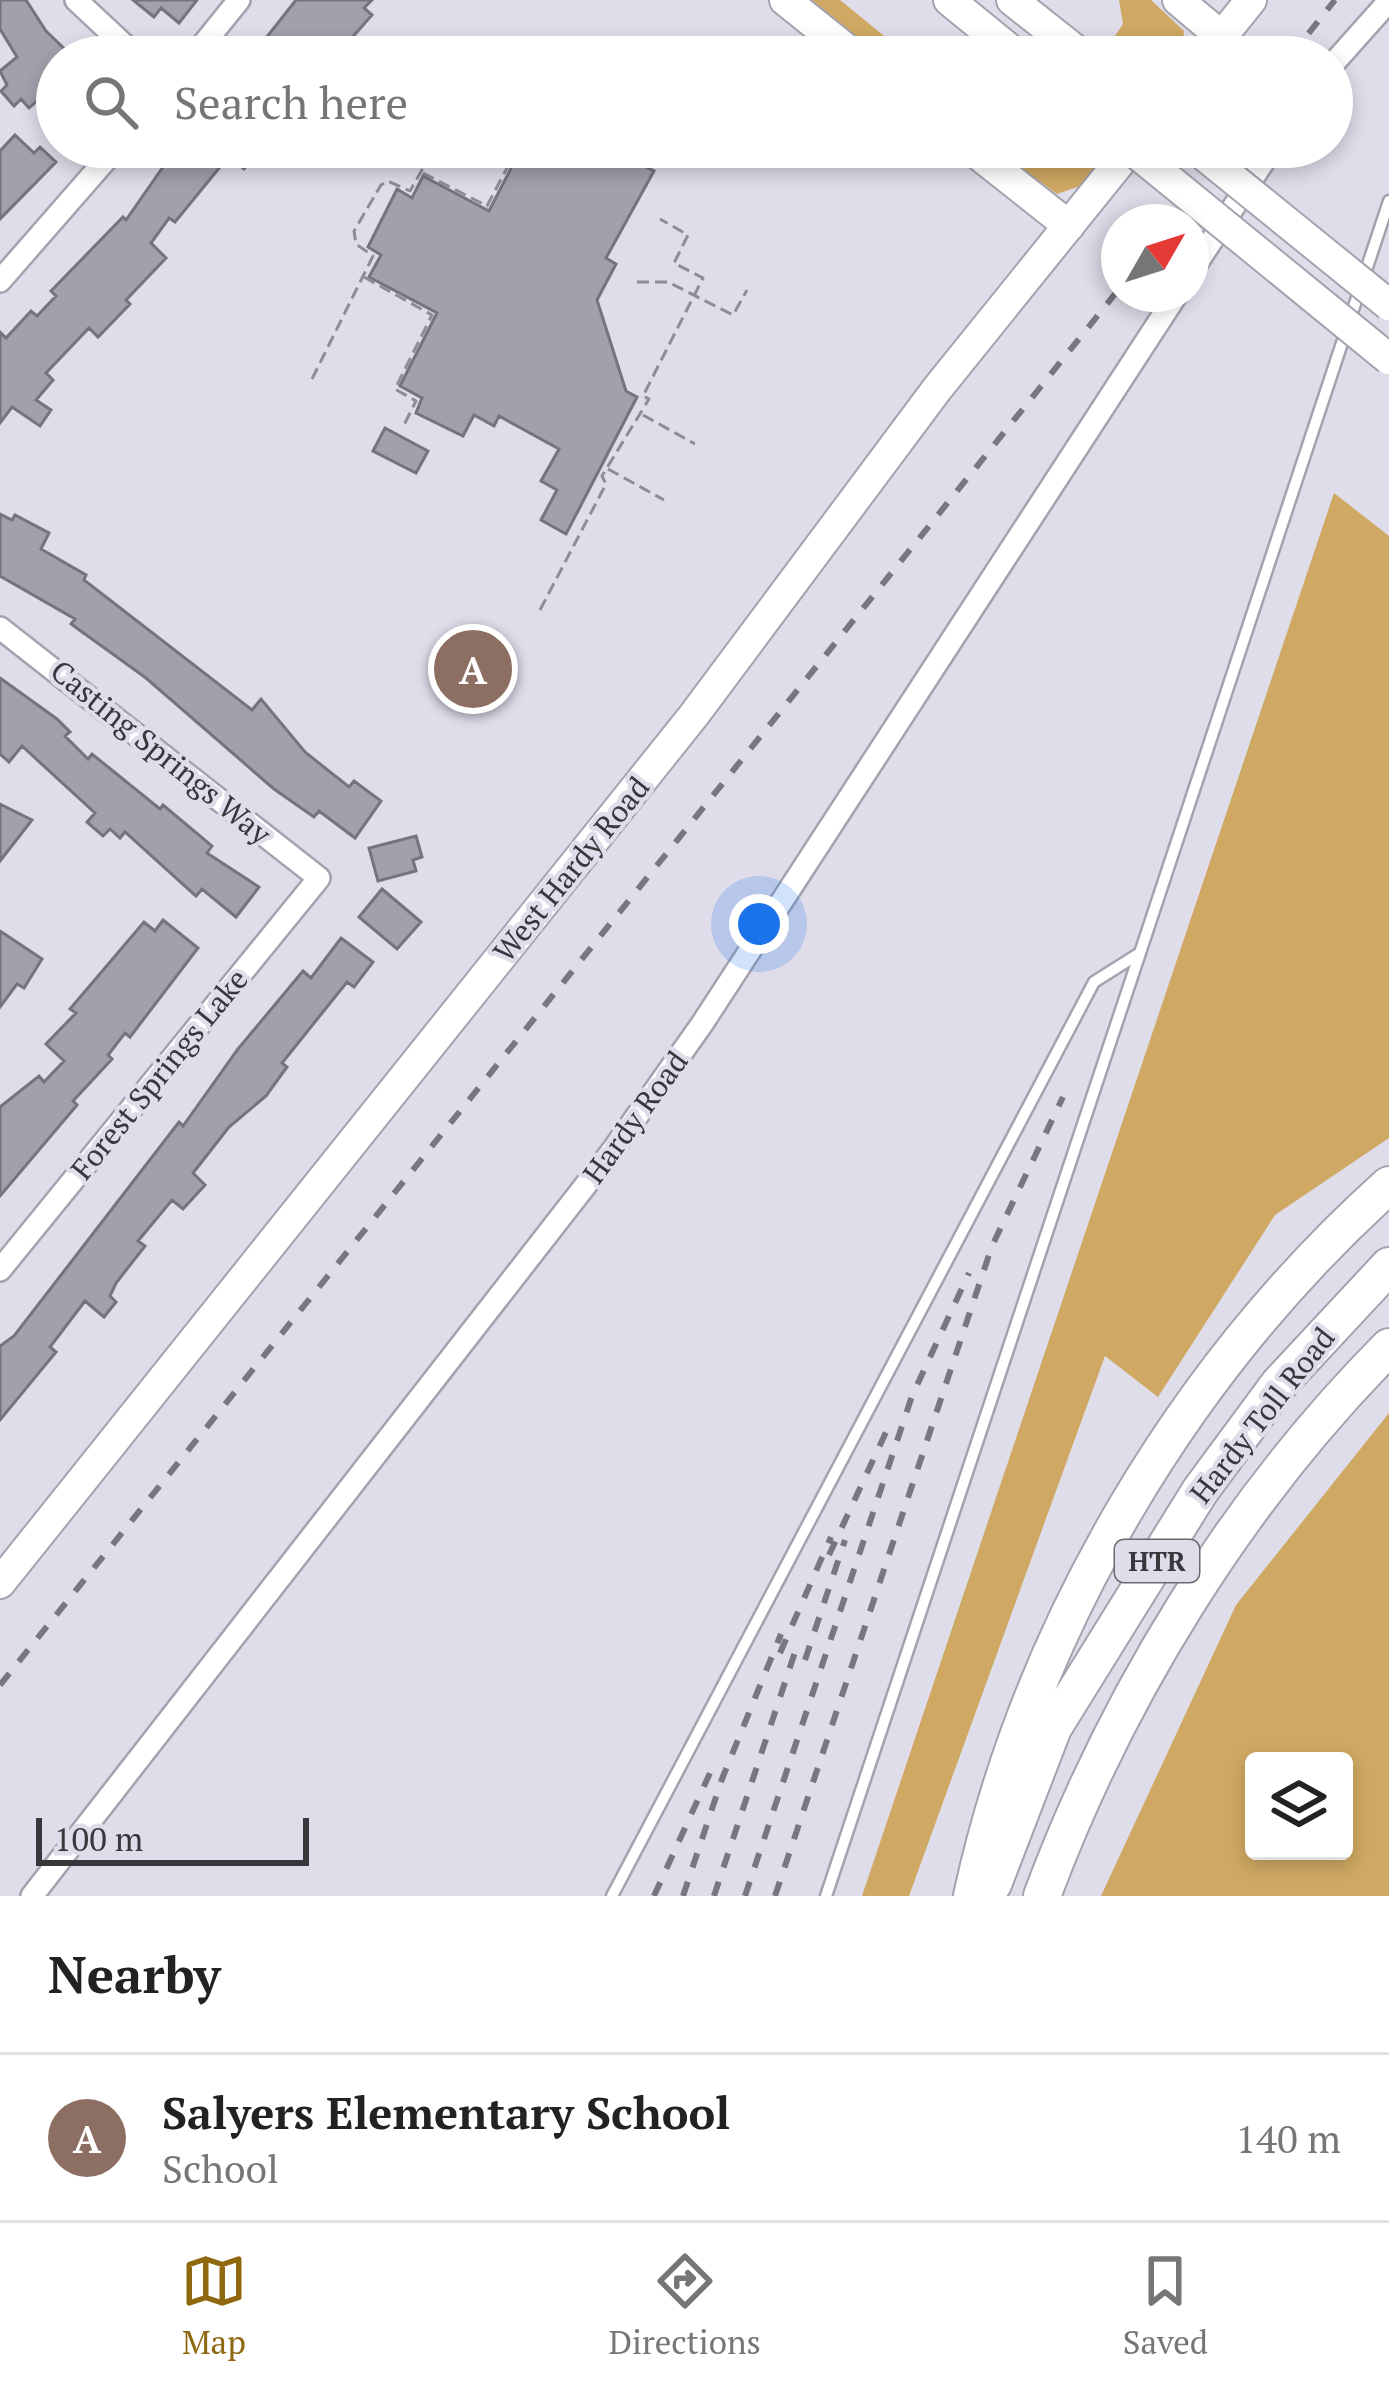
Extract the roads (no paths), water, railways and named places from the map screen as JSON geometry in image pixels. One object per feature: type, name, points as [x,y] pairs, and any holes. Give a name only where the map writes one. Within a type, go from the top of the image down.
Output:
[{"type":"highway","points":[[972,1896],[987,1829],[1085,1578],[1225,1361],[1285,1288],[1389,1185]]},
{"type":"highway","name":"Hardy Toll Road","points":[[989,1896],[1053,1728],[1200,1491],[1279,1384],[1389,1266]]},
{"type":"highway","name":"Hardy Toll Road","points":[[1042,1896],[1071,1819],[1166,1635],[1255,1504],[1389,1347]]},
{"type":"main road","points":[[785,0],[830,36]]},
{"type":"main road","points":[[949,0],[993,36]]},
{"type":"main road","points":[[1012,0],[1057,36]]},
{"type":"main road","points":[[1178,0],[1206,36]]},
{"type":"main road","points":[[1223,36],[1251,0]]},
{"type":"main road","points":[[996,168],[1069,226]]},
{"type":"main road","name":"West Hardy Road","points":[[0,1583],[694,715],[937,389],[1115,168]]},
{"type":"main road","points":[[1157,168],[1389,359]]},
{"type":"main road","points":[[1220,168],[1389,305]]},
{"type":"street","points":[[76,0],[114,36]]},
{"type":"street","points":[[210,36],[239,0]]},
{"type":"street","points":[[1353,42],[1389,2]]},
{"type":"street","points":[[0,281],[99,168]]},
{"type":"street","points":[[1209,245],[1259,168]]},
{"type":"street","name":"Hardy Road","points":[[32,1896],[677,1060],[1165,312]]},
{"type":"street","name":"Casting Springs Way","points":[[0,628],[319,878]]},
{"type":"street","name":"Forest Springs Lake","points":[[0,1270],[319,878]]},
{"type":"lane","points":[[826,1896],[1389,201]]},
{"type":"lane","points":[[613,1896],[1094,982],[1141,952]]},
{"type":"railway","points":[[1307,36],[1335,0]]},
{"type":"railway","points":[[1187,204],[1216,168]]},
{"type":"railway","points":[[0,1685],[1101,311]]},
{"type":"railway","points":[[775,1896],[992,1246],[1063,1097]]},
{"type":"railway","points":[[745,1896],[912,1396],[969,1273]]},
{"type":"railway","points":[[829,1555],[887,1430]]},
{"type":"railway","points":[[780,1653],[831,1537]]},
{"type":"railway","points":[[805,1660],[845,1540]]},
{"type":"railway","points":[[683,1896],[722,1779],[781,1634]]},
{"type":"railway","points":[[714,1896],[799,1640]]},
{"type":"railway","points":[[654,1896],[715,1762]]},
{"type":"place","name":"Salyers Elementary School","points":[[473,669]]}]
